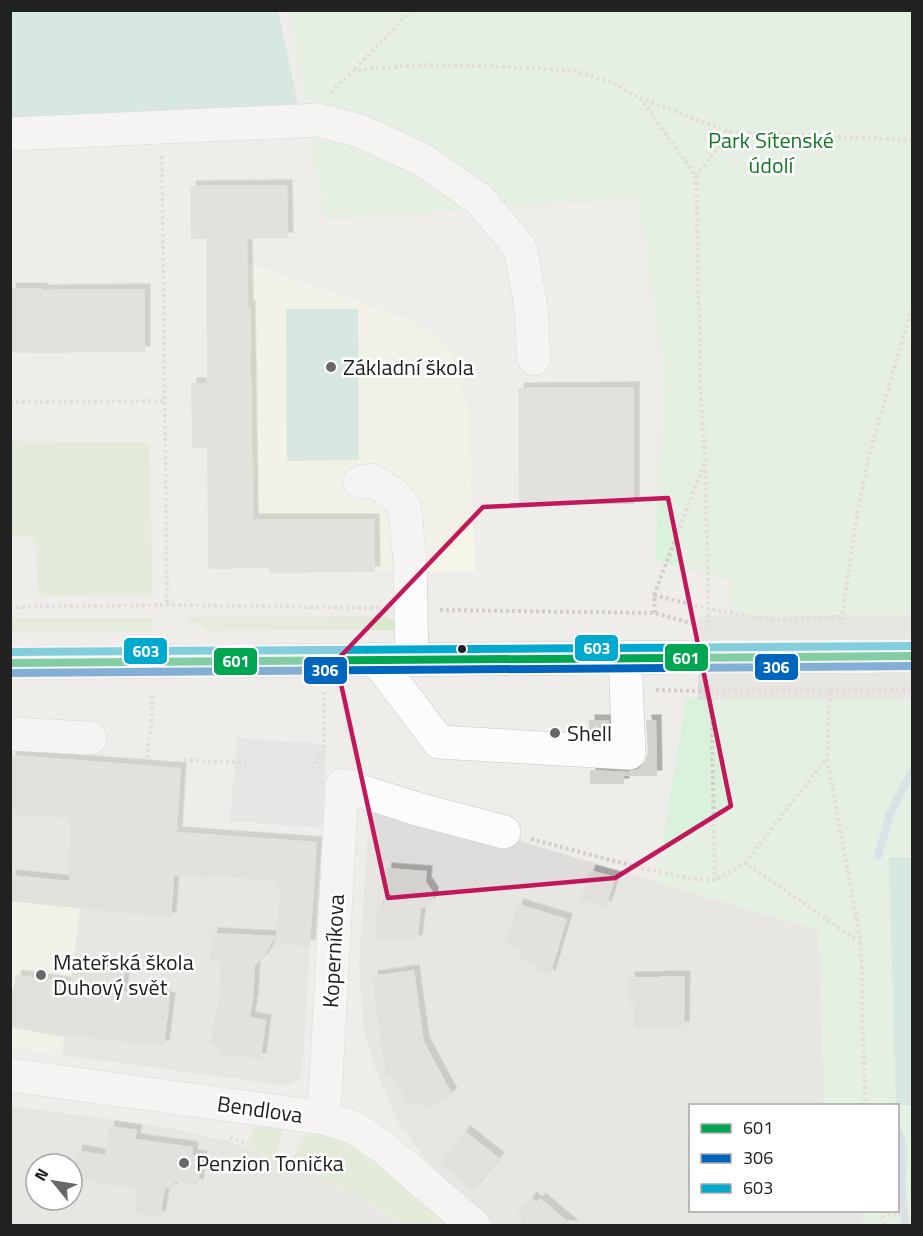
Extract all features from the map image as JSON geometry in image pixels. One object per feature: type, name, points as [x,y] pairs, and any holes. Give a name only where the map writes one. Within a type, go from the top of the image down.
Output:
[{"type":"street","points":[[10,134],[318,120],[360,131],[423,160],[480,200],[520,248],[531,306],[534,359]]},
{"type":"street","points":[[360,482],[371,480],[394,494],[405,508],[412,609],[412,660]]},
{"type":"street","points":[[10,663],[912,656]]},
{"type":"street","points":[[376,659],[438,742],[628,753],[625,657]]},
{"type":"street","points":[[10,734],[90,738]]},
{"type":"street","name":"Koperníkova","points":[[324,1118],[342,785],[417,809],[504,831]]},
{"type":"street","name":"Bendlova","points":[[10,1075],[324,1118],[355,1128],[383,1147],[474,1226]]},
{"type":"path","points":[[318,120],[336,86],[355,70],[413,10]]},
{"type":"path","points":[[355,70],[422,65],[576,71],[612,83],[640,98],[730,132],[912,140]]},
{"type":"path","points":[[640,98],[696,176],[700,397],[705,460],[709,609],[706,657],[715,880]]},
{"type":"path","points":[[162,127],[166,605]]},
{"type":"path","points":[[696,176],[730,132]]},
{"type":"path","points":[[840,629],[857,514],[870,452],[912,307]]},
{"type":"path","points":[[10,402],[165,401]]},
{"type":"path","points":[[655,613],[654,595],[705,460]]},
{"type":"path","points":[[654,595],[709,609],[771,620],[842,618]]},
{"type":"path","points":[[10,607],[166,605],[655,613],[698,625]]},
{"type":"path","points":[[831,676],[827,759],[861,943],[865,1104]]},
{"type":"path","points":[[626,689],[912,690]]},
{"type":"path","points":[[312,769],[324,750],[324,692]]},
{"type":"path","points":[[147,758],[152,693]]},
{"type":"path","points":[[504,831],[637,867],[693,879],[715,880],[745,863],[827,759]]},
{"type":"path","points":[[184,760],[246,764]]},
{"type":"path","points":[[745,863],[861,943]]},
{"type":"path","points":[[881,1212],[884,1226]]},
{"type":"path","points":[[882,1217],[911,1212]]},
{"type":"highlighted area","points":[[668,498],[731,806],[615,878],[388,898],[336,661],[483,507]]},
{"type":"shaded area","name":"Základní škola","points":[[287,185],[288,238],[245,239],[245,263],[413,321],[452,351],[468,411],[475,571],[269,573],[268,564],[251,564],[250,568],[208,569],[207,449],[192,448],[191,383],[206,383],[205,264],[208,264],[207,239],[191,239],[190,186]]},
{"type":"shaded area","points":[[237,738],[327,744],[322,828],[230,821]]},
{"type":"shaded area","points":[[10,755],[181,768],[178,832],[317,842],[302,1072],[299,1079],[291,1084],[282,1085],[62,1055],[80,908],[11,901]]},
{"type":"shaded area","points":[[370,803],[520,841],[818,930],[823,1104],[689,1104],[689,1212],[861,1212],[864,1225],[495,1225],[451,1187],[398,1122],[375,1068],[363,1026],[359,962]]},
{"type":"shaded area","name":"Mateřská škola Duhový svět","points":[[11,901],[80,908],[62,1055],[11,1048]]},
{"type":"shaded area","points":[[11,1106],[138,1123],[224,1140],[309,1172],[396,1221],[393,1226],[11,1226]]},
{"type":"green space","points":[[10,11],[278,11],[299,108],[11,117]]},
{"type":"green space","name":"Park Sítenské údolí","points":[[289,11],[912,11],[912,1225],[864,1225],[861,1212],[899,1212],[899,1104],[823,1104],[818,930],[656,883],[686,699],[722,691],[733,580],[655,561],[663,366],[638,198],[325,219]]},
{"type":"green space","points":[[286,309],[358,309],[359,460],[287,461]]},
{"type":"green space","points":[[15,441],[149,442],[153,595],[45,596],[38,591],[36,544],[32,537],[11,537],[11,444]]},
{"type":"green space","points":[[383,616],[393,621],[398,630],[208,631],[185,617]]},
{"type":"green space","points":[[11,618],[151,618],[151,631],[11,631]]},
{"type":"green space","points":[[889,857],[912,857],[912,1105],[896,1104]]},
{"type":"green space","points":[[256,1122],[282,1126],[283,1130],[275,1158],[247,1148]]},
{"type":"green space","points":[[308,1130],[358,1145],[459,1225],[401,1225],[372,1205],[290,1164]]},
{"type":"pier","points":[[912,615],[912,699],[698,700],[698,616]]},
{"type":"building","points":[[287,185],[288,238],[247,239],[253,519],[374,519],[375,572],[269,573],[269,568],[208,569],[207,448],[192,448],[191,383],[207,383],[206,239],[191,239],[190,186]]},
{"type":"building","points":[[10,288],[145,289],[145,352],[10,353]]},
{"type":"building","points":[[634,387],[634,504],[519,504],[518,388]]},
{"type":"building","points":[[589,720],[609,720],[609,733],[589,732]]},
{"type":"building","points":[[646,720],[656,720],[657,776],[624,776],[624,784],[590,784],[590,770],[629,772],[645,763],[648,752]]},
{"type":"building","points":[[10,755],[181,768],[177,832],[317,842],[310,946],[275,944],[279,881],[174,876],[171,918],[10,901],[10,875],[69,881],[70,818],[10,814]]},
{"type":"building","points":[[386,868],[427,871],[426,882],[433,892],[433,900],[425,908],[421,908],[417,941],[375,938],[378,904],[384,905]]},
{"type":"building","points":[[590,870],[616,877],[606,907],[580,900]]},
{"type":"building","points":[[518,904],[567,919],[550,976],[518,957],[522,949],[505,944]]},
{"type":"building","points":[[212,933],[276,936],[263,958],[255,965],[250,1017],[266,1020],[261,1059],[219,1054],[220,1046],[211,1044],[215,1010],[218,1011],[221,962],[210,961]]},
{"type":"building","points":[[73,963],[125,971],[122,991],[170,998],[164,1046],[65,1035],[65,1037],[10,1027],[10,989],[13,990],[16,975],[71,983]]},
{"type":"building","points":[[414,970],[424,1042],[452,1094],[425,1109],[421,1101],[410,1107],[392,1075],[386,1078],[372,976]]},
{"type":"building","points":[[685,976],[684,1027],[634,1029],[634,1003],[629,1004],[629,977]]},
{"type":"building","points":[[109,1126],[137,1130],[135,1139],[193,1147],[192,1155],[202,1156],[198,1185],[174,1181],[173,1189],[165,1188],[160,1217],[135,1213],[138,1189],[84,1180],[84,1152],[77,1152],[77,1150],[105,1155]]},
{"type":"building","points":[[465,1131],[499,1158],[472,1191],[440,1163]]},
{"type":"building","points":[[531,1197],[537,1202],[540,1198],[573,1226],[516,1226],[522,1218],[517,1214]]},
{"type":"waterway","points":[[878,856],[890,814],[912,771]]},
{"type":"waterway","points":[[899,1134],[903,1147],[902,1193],[906,1226]]},
{"type":"transit line","name":"603","points":[[10,652],[912,646]]},
{"type":"transit line","name":"601","points":[[10,663],[912,656]]},
{"type":"transit line","name":"306","points":[[10,673],[912,666]]},
{"type":"place","name":"Základní škola","points":[[331,367]]},
{"type":"place","name":"Shell","points":[[555,733]]},
{"type":"place","name":"Mateřská škola Duhový svět","points":[[41,975]]},
{"type":"place","name":"Penzion Tonička","points":[[184,1163]]}]
